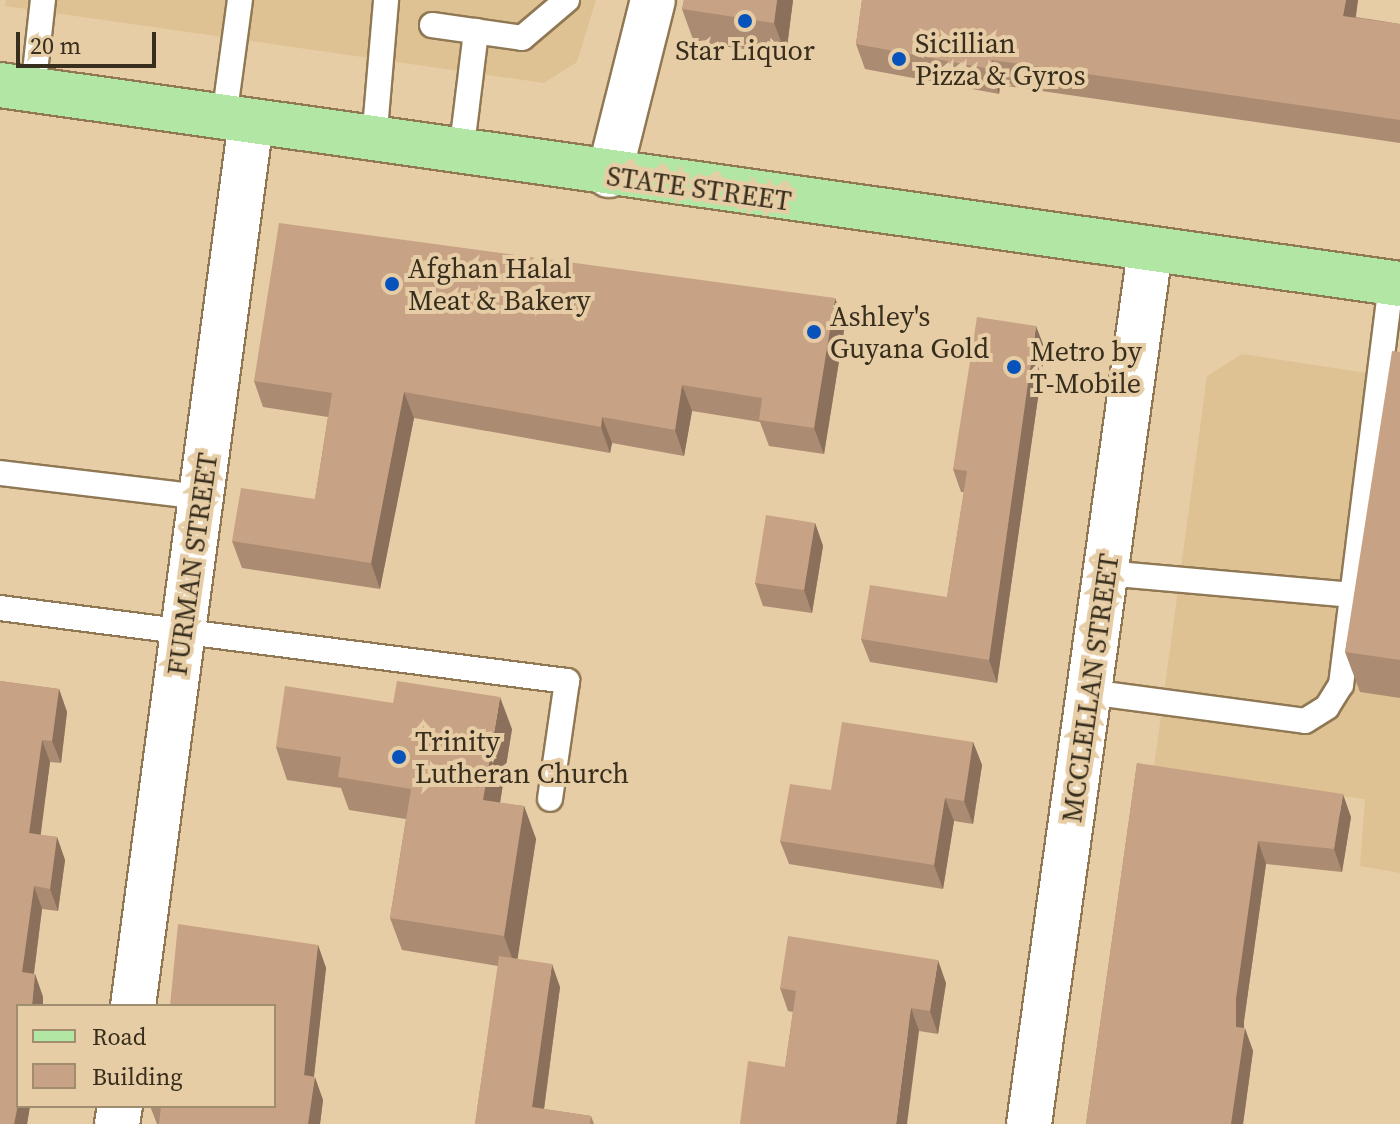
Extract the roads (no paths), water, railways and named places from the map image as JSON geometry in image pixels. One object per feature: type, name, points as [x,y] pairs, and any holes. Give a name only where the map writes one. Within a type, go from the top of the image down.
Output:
[{"type":"main road","name":"STATE STREET","points":[[16,87],[461,154],[1396,283]]},
{"type":"street","points":[[609,175],[653,0]]},
{"type":"street","name":"FURMAN STREET","points":[[133,1004],[201,497],[238,120]]},
{"type":"street","name":"MCCLELLAN STREET","points":[[1029,1124],[1150,251]]},
{"type":"lane","points":[[16,87],[43,0]]},
{"type":"lane","points":[[238,120],[240,0]]},
{"type":"lane","points":[[374,141],[386,0]]},
{"type":"lane","points":[[432,25],[522,38],[567,0]]},
{"type":"lane","points":[[461,154],[476,31]]},
{"type":"lane","points":[[1089,692],[1305,721],[1327,707],[1341,685],[1396,283]]},
{"type":"lane","points":[[0,473],[201,497]]},
{"type":"lane","points":[[1106,573],[1352,595]]},
{"type":"lane","points":[[0,608],[184,627],[567,681],[550,799]]},
{"type":"place","name":"Star Liquor","points":[[745,21]]},
{"type":"place","name":"Sicillian Pizza & Gyros","points":[[899,59]]},
{"type":"place","name":"Afghan Halal Meat & Bakery","points":[[392,284]]},
{"type":"place","name":"Ashley's Guyana Gold","points":[[814,332]]},
{"type":"place","name":"Metro by T-Mobile","points":[[1014,367]]},
{"type":"place","name":"Trinity Lutheran Church","points":[[399,757]]}]
